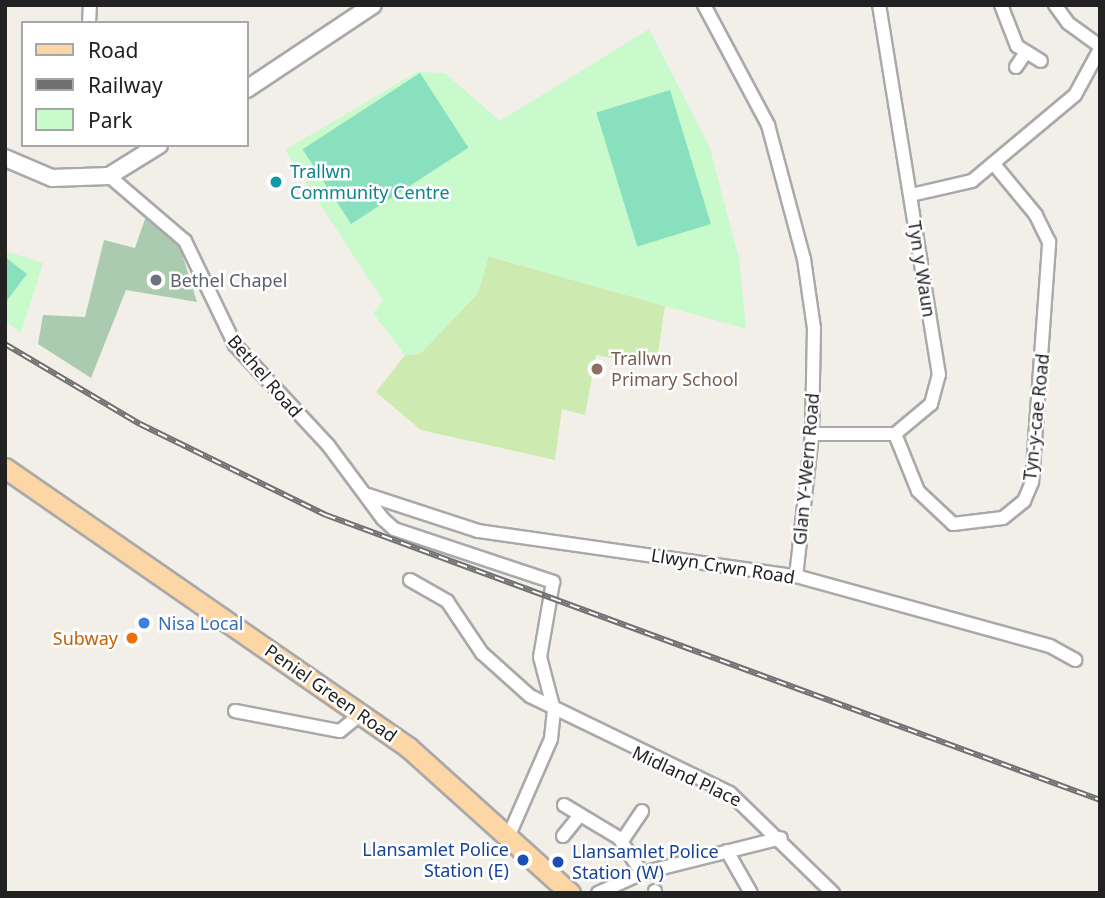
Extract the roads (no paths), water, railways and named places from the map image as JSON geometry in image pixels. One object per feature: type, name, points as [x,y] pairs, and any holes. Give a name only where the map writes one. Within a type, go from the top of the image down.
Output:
[{"type":"main road","name":"Peniel Green Road","points":[[5,468],[362,713],[510,833],[570,893]]},
{"type":"street","points":[[248,88],[373,5]]},
{"type":"street","name":"Glan Y-Wern Road","points":[[704,5],[757,102],[789,189],[814,328],[812,434],[796,576]]},
{"type":"street","name":"Tyn y Waun","points":[[879,5],[939,375],[931,404],[895,435]]},
{"type":"street","points":[[1001,5],[1009,33],[1026,52],[1041,61]]},
{"type":"street","points":[[911,195],[953,188],[993,163],[1075,95],[1100,48],[1068,23],[1055,5]]},
{"type":"street","points":[[1016,67],[1026,52]]},
{"type":"street","points":[[5,158],[52,178],[109,176],[156,147]]},
{"type":"street","name":"Tyn-y-cae Road","points":[[895,435],[918,491],[953,524],[1003,518],[1024,501],[1032,482],[1049,242],[1036,215],[993,163]]},
{"type":"street","name":"Bethel Road","points":[[109,176],[185,241],[235,345],[368,495],[394,529],[553,582],[540,657],[554,710]]},
{"type":"street","points":[[812,434],[895,435]]},
{"type":"street","name":"Llwyn Crwn Road","points":[[368,495],[376,492],[478,531],[796,576],[1050,646],[1075,660]]},
{"type":"street","points":[[474,554],[478,531]]},
{"type":"street","name":"Midland Place","points":[[410,580],[447,601],[482,653],[554,710],[730,793],[782,838],[832,893]]},
{"type":"street","points":[[510,833],[551,739],[554,710]]},
{"type":"street","points":[[235,711],[340,731],[362,713]]},
{"type":"street","points":[[565,804],[579,817],[622,841],[642,873]]},
{"type":"street","points":[[622,841],[642,811]]},
{"type":"street","points":[[563,836],[579,817]]},
{"type":"street","points":[[598,893],[642,873],[782,838]]},
{"type":"street","points":[[727,851],[751,893]]},
{"type":"railway","points":[[5,344],[140,424],[326,515],[1100,800]]},
{"type":"place","name":"Trallwn Community Centre","points":[[276,182]]},
{"type":"place","name":"Bethel Chapel","points":[[156,280]]},
{"type":"place","name":"Trallwn Primary School","points":[[597,369]]},
{"type":"place","name":"Nisa Local","points":[[144,623]]},
{"type":"place","name":"Subway","points":[[132,638]]},
{"type":"place","name":"Llansamlet Police Station (E)","points":[[523,860]]},
{"type":"place","name":"Llansamlet Police Station (W)","points":[[558,862]]}]
